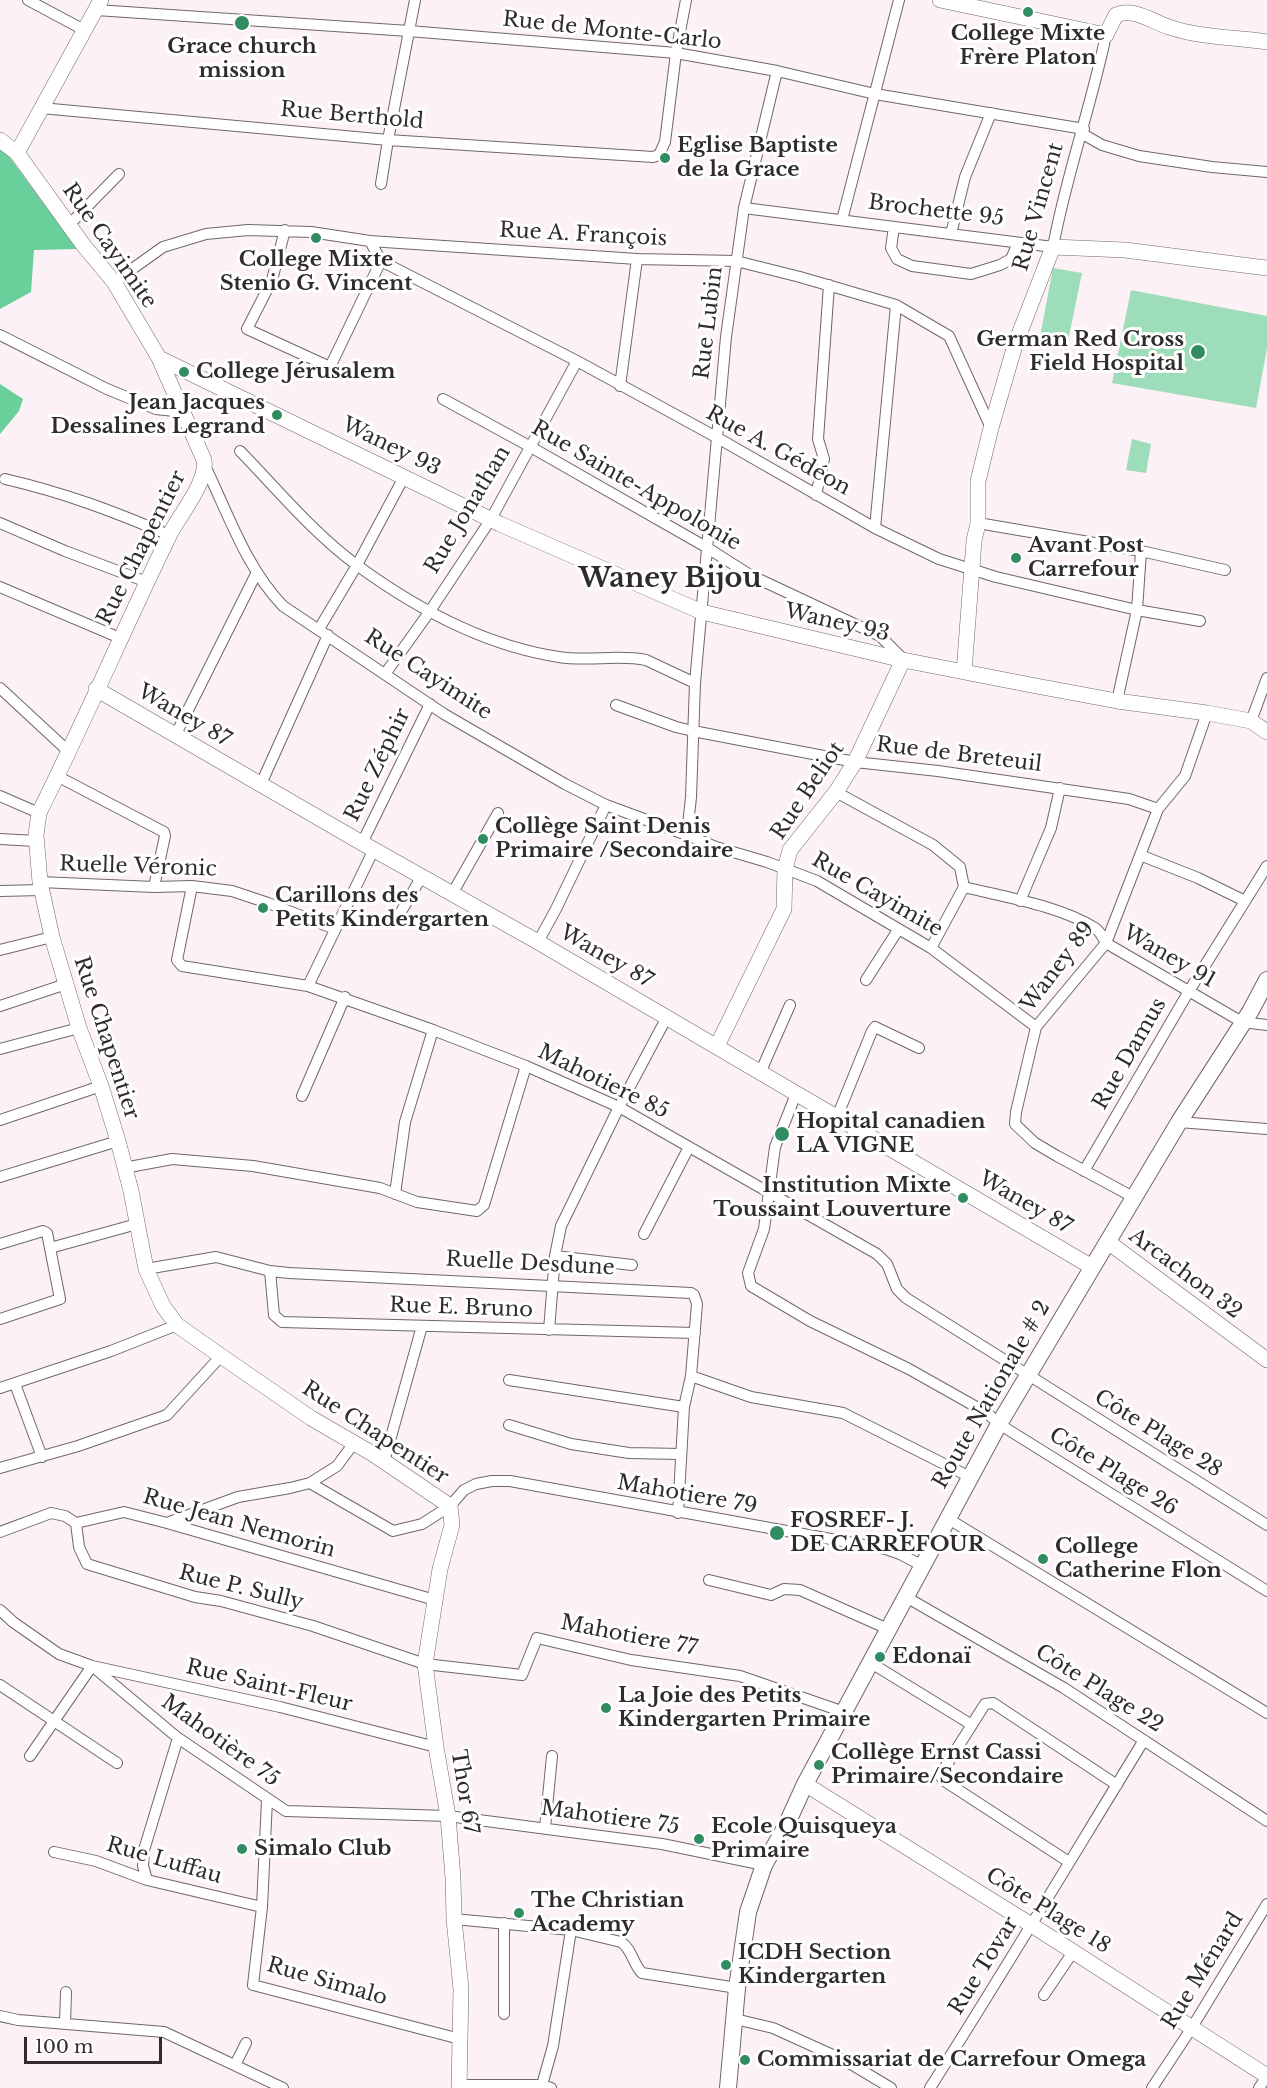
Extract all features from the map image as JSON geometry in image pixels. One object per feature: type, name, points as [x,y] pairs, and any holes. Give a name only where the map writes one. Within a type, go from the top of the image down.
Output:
[{"type":"main road","name":"Route Nationale # 2","points":[[728,2088],[737,1988],[748,1912],[764,1865],[999,1424],[1179,1122],[1267,981]]},
{"type":"street","points":[[28,0],[84,30]]},
{"type":"street","points":[[381,184],[415,0]]},
{"type":"street","points":[[676,53],[686,0]]},
{"type":"street","points":[[842,220],[899,0]]},
{"type":"street","points":[[940,0],[1106,35],[1116,15],[1127,12],[1184,32],[1267,42]]},
{"type":"street","points":[[17,153],[99,5]]},
{"type":"street","name":"Rue de Monte-Carlo","points":[[99,5],[676,53],[777,71],[875,94],[1082,131],[1102,145],[1139,156],[1212,167],[1267,172]]},
{"type":"street","name":"Rue Vincent","points":[[964,672],[971,571],[978,523],[978,481],[1015,345],[1053,248],[1059,214],[1106,35]]},
{"type":"street","name":"Rue Berthold","points":[[41,108],[388,140],[644,157],[659,155],[665,142],[676,53]]},
{"type":"street","name":"Rue Lubin","points":[[687,835],[691,797],[695,683],[726,337],[744,207],[777,71]]},
{"type":"street","points":[[951,234],[965,177],[991,113]]},
{"type":"street","name":"Rue Cayimite","points":[[0,140],[17,153],[84,246],[114,282],[159,358],[205,466],[256,574],[283,606],[429,704],[565,784],[606,805],[716,847],[817,881],[931,948],[1036,1028]]},
{"type":"street","points":[[69,225],[119,174]]},
{"type":"street","name":"Brochette 95","points":[[744,207],[1053,248],[1125,250],[1267,268]]},
{"type":"street","points":[[894,227],[891,248],[897,259],[912,266],[971,274],[1011,259],[1018,243]]},
{"type":"street","name":"Rue A. François","points":[[114,282],[163,248],[206,234],[248,230],[311,231],[370,241],[637,259],[736,261],[896,305],[949,336],[991,428]]},
{"type":"street","points":[[285,230],[272,280],[247,329],[330,367],[381,261],[370,241]]},
{"type":"street","points":[[620,386],[637,259]]},
{"type":"street","name":"Rue A. Gédéon","points":[[381,261],[577,362],[716,437],[875,528],[939,560],[971,571],[1137,610],[1200,621]]},
{"type":"street","points":[[816,495],[824,459],[818,439],[829,285]]},
{"type":"street","points":[[875,528],[896,305]]},
{"type":"street","points":[[0,335],[107,389],[156,409],[174,411],[181,409]]},
{"type":"street","name":"Waney 93","points":[[159,358],[490,519],[702,612],[903,660],[1117,701],[1207,712],[1251,721],[1267,732]]},
{"type":"street","name":"Rue Jonathan","points":[[385,674],[430,611],[490,519],[577,362]]},
{"type":"street","name":"Rue Sainte-Appolonie","points":[[442,399],[706,547],[750,575],[880,636],[903,660]]},
{"type":"street","points":[[240,451],[322,535],[357,565],[430,611],[490,641],[560,658],[594,660],[637,658],[695,683]]},
{"type":"street","name":"Rue Chapentier","points":[[205,466],[201,480],[169,535],[39,813],[36,841],[41,886],[52,938],[79,1028],[101,1086],[118,1141],[131,1191],[146,1269],[163,1306],[177,1325],[221,1356],[311,1418],[354,1443],[450,1506]]},
{"type":"street","points":[[261,784],[323,632],[404,477]]},
{"type":"street","points":[[5,479],[91,502],[169,535]]},
{"type":"street","points":[[0,523],[147,582]]},
{"type":"street","points":[[978,523],[1141,551],[1225,570]]},
{"type":"street","points":[[1117,701],[1137,610],[1141,551]]},
{"type":"street","points":[[175,736],[256,574]]},
{"type":"street","points":[[0,587],[120,638]]},
{"type":"street","name":"Rue Beliot","points":[[717,1047],[784,909],[785,869],[790,850],[836,792],[855,762],[903,660]]},
{"type":"street","points":[[1251,721],[1267,678]]},
{"type":"street","points":[[0,688],[68,751]]},
{"type":"street","name":"Waney 87","points":[[96,689],[538,942],[1092,1267]]},
{"type":"street","name":"Rue Zéphir","points":[[308,986],[335,929],[429,704]]},
{"type":"street","name":"Rue de Breteuil","points":[[616,705],[693,731],[855,762],[938,771],[1129,799],[1158,809]]},
{"type":"street","name":"Waney 89","points":[[1135,1198],[1035,1143],[1016,1124],[1016,1112],[1036,1028],[1106,943],[1158,809],[1185,776],[1207,712]]},
{"type":"street","points":[[57,776],[164,832],[154,887]]},
{"type":"street","points":[[1020,900],[1052,828],[1060,788]]},
{"type":"street","points":[[836,792],[933,844],[960,867],[964,887],[931,948]]},
{"type":"street","points":[[0,795],[39,813]]},
{"type":"street","points":[[538,942],[606,805]]},
{"type":"street","points":[[452,894],[498,813]]},
{"type":"street","points":[[0,839],[36,841]]},
{"type":"street","points":[[1140,855],[1198,878],[1245,901]]},
{"type":"street","name":"Rue Damus","points":[[1084,1171],[1189,992],[1267,866]]},
{"type":"street","points":[[398,917],[422,876]]},
{"type":"street","name":"Ruelle Véronic","points":[[0,891],[41,886],[192,886],[232,891],[335,929]]},
{"type":"street","name":"Mahotiere 85","points":[[192,886],[177,960],[182,966],[308,986],[345,997],[526,1066],[619,1107],[877,1254],[887,1264],[900,1294],[1028,1375]]},
{"type":"street","name":"Waney 91","points":[[964,887],[1020,900],[1066,915],[1097,929],[1106,943],[1242,1022]]},
{"type":"street","points":[[866,980],[898,930]]},
{"type":"street","points":[[0,950],[52,938]]},
{"type":"street","points":[[0,1006],[66,984]]},
{"type":"street","points":[[302,1096],[345,997]]},
{"type":"street","points":[[759,1073],[790,1005]]},
{"type":"street","points":[[549,1330],[555,1256],[561,1226],[619,1107],[667,1017]]},
{"type":"street","points":[[1242,1022],[1267,1025]]},
{"type":"street","points":[[837,1118],[875,1027],[919,1048]]},
{"type":"street","points":[[0,1049],[79,1028]]},
{"type":"street","points":[[395,1194],[405,1122],[433,1030]]},
{"type":"street","points":[[124,1168],[172,1159],[253,1166],[380,1188],[417,1202],[477,1211],[481,1209],[526,1066]]},
{"type":"street","points":[[0,1120],[101,1086]]},
{"type":"street","points":[[768,1193],[775,1147],[796,1094]]},
{"type":"street","points":[[1179,1122],[1267,1129]]},
{"type":"street","points":[[0,1177],[118,1141]]},
{"type":"street","points":[[644,1234],[689,1147]]},
{"type":"street","name":"Côte Plage 26","points":[[768,1193],[767,1216],[762,1239],[749,1265],[750,1286],[810,1321],[909,1369],[987,1413],[999,1424],[1267,1591]]},
{"type":"street","points":[[50,1248],[137,1224]]},
{"type":"street","points":[[0,1244],[44,1231],[47,1233],[60,1299],[0,1319]]},
{"type":"street","name":"Arcachon 32","points":[[1108,1242],[1267,1360]]},
{"type":"street","points":[[555,1256],[632,1264]]},
{"type":"street","name":"Ruelle Desdune","points":[[146,1269],[216,1257],[270,1271],[691,1293],[697,1304],[691,1376],[684,1407],[678,1513]]},
{"type":"street","name":"Rue E. Bruno","points":[[270,1271],[274,1315],[282,1322],[695,1333]]},
{"type":"street","points":[[0,1388],[111,1351],[177,1325]]},
{"type":"street","points":[[384,1462],[422,1326]]},
{"type":"street","points":[[0,1468],[42,1457],[167,1415],[221,1356]]},
{"type":"street","name":"Côte Plage 28","points":[[1028,1375],[1267,1525]]},
{"type":"street","points":[[691,1376],[751,1397],[843,1413],[970,1477]]},
{"type":"street","points":[[509,1380],[684,1407]]},
{"type":"street","points":[[15,1384],[42,1457]]},
{"type":"street","points":[[509,1425],[571,1444],[629,1453],[680,1455]]},
{"type":"street","points":[[167,1523],[238,1497],[310,1483],[337,1466],[354,1443]]},
{"type":"street","name":"Mahotiere 79","points":[[310,1483],[393,1531],[422,1524],[450,1506],[464,1490],[476,1484],[510,1481],[886,1549],[923,1566]]},
{"type":"street","name":"Thor 67","points":[[450,1506],[452,1525],[440,1569],[425,1664],[448,1816],[461,1989],[459,2087]]},
{"type":"street","name":"Rue Jean Nemorin","points":[[76,1523],[124,1512],[435,1600]]},
{"type":"street","points":[[0,1533],[51,1513],[65,1516],[76,1523]]},
{"type":"street","points":[[947,1518],[1267,1713]]},
{"type":"street","name":"Rue P. Sully","points":[[76,1523],[79,1547],[87,1564],[195,1598],[221,1601],[313,1626],[425,1664]]},
{"type":"street","points":[[709,1580],[771,1595],[784,1589],[800,1590],[888,1629]]},
{"type":"street","name":"Côte Plage 22","points":[[906,1597],[1064,1688],[1267,1821]]},
{"type":"street","name":"Mahotière 75","points":[[0,1610],[13,1622],[59,1654],[92,1666],[178,1738],[267,1800],[286,1810],[448,1816]]},
{"type":"street","name":"Mahotiere 77","points":[[425,1664],[522,1675],[537,1638],[631,1660],[740,1676],[844,1712]]},
{"type":"street","points":[[871,1663],[972,1725]]},
{"type":"street","points":[[30,1756],[92,1666]]},
{"type":"street","name":"Rue Saint-Fleur","points":[[92,1666],[280,1707],[436,1748]]},
{"type":"street","points":[[0,1685],[117,1763]]},
{"type":"street","points":[[1070,1862],[941,1777],[972,1725],[985,1704],[993,1703],[1117,1785]]},
{"type":"street","points":[[147,1880],[143,1866],[144,1850],[178,1738]]},
{"type":"street","name":"Rue Tovar","points":[[930,2088],[1033,1926],[1144,1740]]},
{"type":"street","points":[[546,1828],[552,1756]]},
{"type":"street","name":"Côte Plage 18","points":[[806,1784],[1267,2076]]},
{"type":"street","name":"Rue Simalo","points":[[267,1800],[262,1907],[253,1985],[460,2039]]},
{"type":"street","name":"Mahotiere 75","points":[[448,1816],[662,1844],[764,1865]]},
{"type":"street","name":"Rue Luffau","points":[[54,1852],[96,1861],[147,1880],[262,1907]]},
{"type":"street","name":"Rue Ménard","points":[[1152,2088],[1191,2029],[1267,1904]]},
{"type":"street","points":[[454,1919],[571,1930],[621,1942],[626,1945],[637,1968],[642,1973],[737,1988]]},
{"type":"street","points":[[504,1923],[504,2014]]},
{"type":"street","points":[[459,2087],[547,2086],[571,1930]]},
{"type":"street","points":[[1044,1995],[1073,1952]]},
{"type":"street","points":[[65,2024],[66,1992]]},
{"type":"street","points":[[0,2016],[164,2032],[283,2088]]},
{"type":"street","points":[[735,2019],[773,2028],[846,2061],[891,2088]]},
{"type":"street","points":[[235,2065],[246,2043]]},
{"type":"street","points":[[1259,2088],[1267,2076]]},
{"type":"green space","points":[[0,148],[8,155],[77,249],[34,250],[31,292],[0,309]]},
{"type":"green space","points":[[1053,268],[1082,273],[1068,341],[1040,337]]},
{"type":"green space","points":[[1131,290],[1267,316],[1267,348],[1256,408],[1112,383]]},
{"type":"green space","points":[[0,384],[23,399],[19,411],[0,434]]},
{"type":"green space","points":[[1132,439],[1151,444],[1146,473],[1126,470]]},
{"type":"place","name":"College Mixte Frère Platon","points":[[1028,12]]},
{"type":"place","name":"Grace church mission","points":[[242,23]]},
{"type":"place","name":"Eglise Baptiste de la Grace","points":[[665,158]]},
{"type":"place","name":"College Mixte Stenio G. Vincent","points":[[316,238]]},
{"type":"place","name":"German Red Cross Field Hospital","points":[[1198,352]]},
{"type":"place","name":"College Jérusalem","points":[[184,372]]},
{"type":"place","name":"Jean Jacques Dessalines Legrand","points":[[277,415]]},
{"type":"place","name":"Avant Post Carrefour","points":[[1016,558]]},
{"type":"place","name":"Collège Saint Denis Primaire /Secondaire","points":[[483,839]]},
{"type":"place","name":"Carillons des Petits Kindergarten","points":[[263,908]]},
{"type":"place","name":"Hopital canadien LA VIGNE","points":[[782,1134]]},
{"type":"place","name":"Institution Mixte Toussaint Louverture","points":[[963,1198]]},
{"type":"place","name":"FOSREF- J. DE CARREFOUR","points":[[777,1533]]},
{"type":"place","name":"College Catherine Flon","points":[[1043,1559]]},
{"type":"place","name":"Edonaï","points":[[880,1657]]},
{"type":"place","name":"La Joie des Petits Kindergarten Primaire","points":[[606,1708]]},
{"type":"place","name":"Collège Ernst Cassi Primaire/Secondaire","points":[[819,1765]]},
{"type":"place","name":"Ecole Quisqueya Primaire","points":[[699,1839]]},
{"type":"place","name":"Simalo Club","points":[[242,1849]]},
{"type":"place","name":"The Christian Academy","points":[[519,1913]]},
{"type":"place","name":"ICDH Section Kindergarten","points":[[726,1965]]},
{"type":"place","name":"Commissariat de Carrefour Omega","points":[[745,2060]]},
{"type":"district","name":"Waney Bijou","points":[[670,579]]}]
